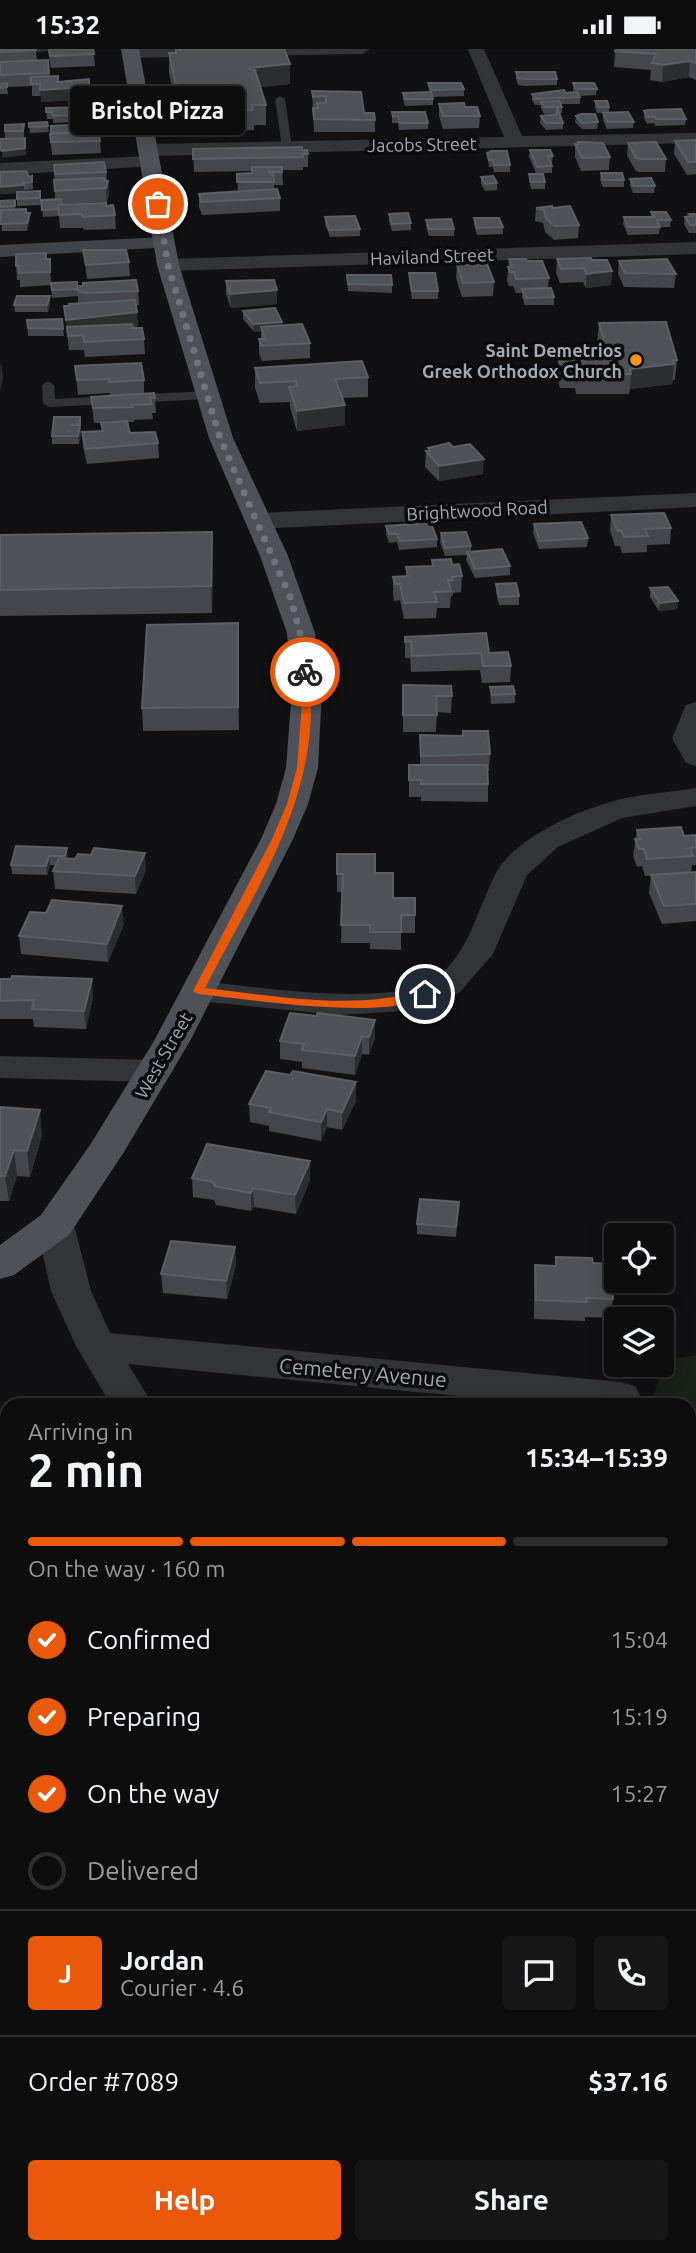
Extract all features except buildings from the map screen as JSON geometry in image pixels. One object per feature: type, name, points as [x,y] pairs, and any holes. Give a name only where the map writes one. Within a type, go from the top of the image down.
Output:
[{"type":"main road","name":"West Street","points":[[0,1265],[55,1225],[106,1152],[155,1071],[277,839],[292,804],[302,768],[307,689],[300,633],[291,599],[220,438],[166,254],[131,52]]},
{"type":"street","points":[[131,52],[362,49]]},
{"type":"street","points":[[476,49],[515,142]]},
{"type":"street","name":"Jacobs Street","points":[[0,169],[288,147],[696,138]]},
{"type":"street","name":"Haviland Street","points":[[166,254],[696,248]]},
{"type":"street","points":[[0,251],[166,254]]},
{"type":"street","name":"Brightwood Road","points":[[258,521],[696,500]]},
{"type":"street","points":[[696,711],[687,738],[696,757]]},
{"type":"street","points":[[198,991],[338,1005],[404,1001],[447,986],[476,954],[513,871],[547,841],[615,810],[696,797]]},
{"type":"street","points":[[0,1067],[155,1071]]},
{"type":"street","points":[[55,1225],[71,1291],[96,1346],[128,1398]]},
{"type":"street","name":"Cemetery Avenue","points":[[96,1346],[620,1398]]},
{"type":"lane","points":[[281,99],[288,147]]},
{"type":"lane","points":[[48,385],[49,403],[208,395]]},
{"type":"shaded area","points":[[696,1355],[696,1398],[654,1398],[658,1377],[674,1377],[674,1359]]},
{"type":"way so far","points":[[158,204],[168,265],[220,438],[291,599],[300,633],[305,672]]},
{"type":"place","name":"Bristol Pizza","points":[[158,204]]},
{"type":"place","name":"Saint Demetrios Greek Orthodox Church","points":[[636,360]]},
{"type":"route","points":[[305,672],[307,689],[302,768],[292,804],[277,839],[198,991],[338,1005],[404,1001],[425,994]]}]
